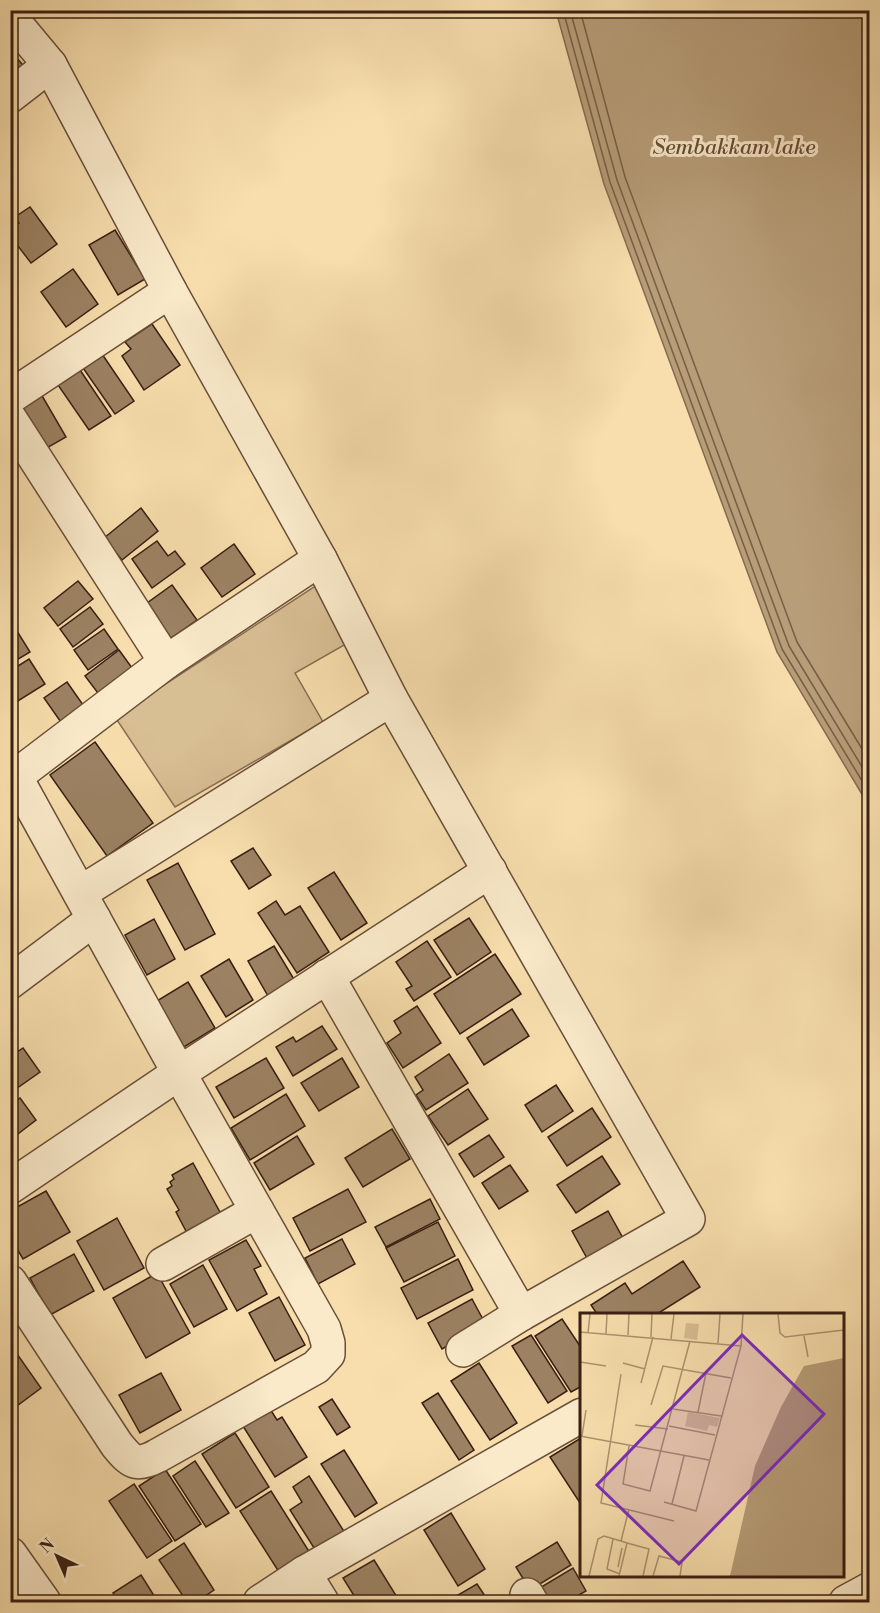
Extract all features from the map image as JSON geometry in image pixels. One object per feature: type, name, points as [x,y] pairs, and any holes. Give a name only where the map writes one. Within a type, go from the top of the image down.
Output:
[{"type":"street","points":[[10,17],[51,65],[170,291],[320,559],[391,699],[688,1219],[521,1314],[463,1350]]},
{"type":"street","points":[[10,96],[51,65]]},
{"type":"street","points":[[10,397],[170,291]]},
{"type":"street","points":[[10,419],[166,662]]},
{"type":"street","points":[[10,1282],[117,1446],[128,1458],[139,1463],[145,1462],[316,1367],[327,1354],[328,1343],[324,1329],[179,1073],[13,771],[166,662],[320,559]]},
{"type":"street","points":[[10,982],[87,906],[391,699]]},
{"type":"street","points":[[10,1187],[179,1073],[490,872]]},
{"type":"street","points":[[327,976],[521,1314]]},
{"type":"street","points":[[164,1264],[257,1211]]},
{"type":"street","points":[[260,1602],[304,1573],[580,1416]]},
{"type":"street","points":[[10,1554],[44,1602]]},
{"type":"street","points":[[304,1573],[322,1602]]},
{"type":"street","points":[[846,1602],[870,1589]]},
{"type":"shaded area","points":[[323,581],[353,640],[295,673],[323,722],[175,807],[115,717]]},
{"type":"water","name":"Sembakkam lake","points":[[556,11],[869,11],[869,806],[777,652],[604,184]]},
{"type":"building","points":[[16,57],[27,70],[10,85],[10,61]]},
{"type":"building","points":[[30,207],[57,244],[31,263],[18,246],[14,249],[10,245],[10,229],[19,223],[15,217]]},
{"type":"building","points":[[115,230],[145,279],[118,295],[89,245]]},
{"type":"building","points":[[73,269],[98,304],[66,327],[41,292]]},
{"type":"building","points":[[152,324],[180,365],[144,390],[122,356],[131,349],[125,342]]},
{"type":"building","points":[[102,354],[134,401],[115,414],[83,368]]},
{"type":"building","points":[[80,370],[111,416],[89,430],[58,385]]},
{"type":"building","points":[[41,394],[66,437],[45,449],[21,406]]},
{"type":"building","points":[[141,508],[158,531],[122,560],[104,538]]},
{"type":"building","points":[[157,541],[168,556],[175,551],[185,564],[152,588],[132,559]]},
{"type":"building","points":[[234,544],[255,574],[222,597],[201,568]]},
{"type":"building","points":[[78,581],[93,599],[58,626],[44,608]]},
{"type":"building","points":[[172,585],[197,620],[160,646],[136,611]]},
{"type":"building","points":[[90,607],[103,624],[73,647],[60,629]]},
{"type":"building","points":[[12,623],[30,652],[10,664],[10,624]]},
{"type":"building","points":[[104,629],[118,649],[88,670],[74,650]]},
{"type":"building","points":[[119,650],[135,672],[101,697],[85,676]]},
{"type":"building","points":[[29,659],[45,684],[10,706],[10,671]]},
{"type":"building","points":[[67,682],[88,712],[65,728],[44,698]]},
{"type":"building","points":[[95,742],[153,823],[107,856],[50,775]]},
{"type":"building","points":[[253,848],[271,875],[249,889],[231,861]]},
{"type":"building","points":[[178,863],[215,934],[185,950],[147,880]]},
{"type":"building","points":[[334,872],[367,923],[341,940],[308,888]]},
{"type":"building","points":[[276,901],[285,915],[300,906],[329,952],[297,973],[258,913]]},
{"type":"building","points":[[469,918],[491,952],[457,975],[434,940]]},
{"type":"building","points":[[154,919],[175,959],[147,975],[125,935]]},
{"type":"building","points":[[427,941],[451,977],[414,1001],[406,989],[412,986],[396,962]]},
{"type":"building","points":[[274,946],[295,981],[268,996],[248,961]]},
{"type":"building","points":[[495,954],[521,994],[460,1034],[434,994]]},
{"type":"building","points":[[229,959],[253,1000],[226,1017],[201,976]]},
{"type":"building","points":[[188,982],[215,1028],[179,1050],[152,1004]]},
{"type":"building","points":[[417,1006],[441,1043],[403,1068],[387,1043],[401,1033],[394,1021]]},
{"type":"building","points":[[512,1009],[529,1036],[484,1065],[467,1038]]},
{"type":"building","points":[[322,1026],[337,1049],[293,1076],[276,1047],[293,1037],[296,1042]]},
{"type":"building","points":[[23,1048],[40,1072],[10,1093],[10,1057]]},
{"type":"building","points":[[449,1054],[468,1083],[426,1110],[416,1095],[423,1090],[415,1077]]},
{"type":"building","points":[[266,1058],[284,1088],[234,1118],[216,1087]]},
{"type":"building","points":[[342,1058],[359,1087],[319,1111],[301,1083]]},
{"type":"building","points":[[556,1085],[573,1111],[542,1132],[525,1105]]},
{"type":"building","points":[[468,1089],[488,1119],[448,1145],[428,1116]]},
{"type":"building","points":[[286,1094],[305,1126],[250,1160],[231,1128]]},
{"type":"building","points":[[20,1098],[36,1120],[10,1140],[10,1105]]},
{"type":"building","points":[[592,1108],[611,1137],[567,1166],[548,1137]]},
{"type":"building","points":[[392,1129],[410,1159],[363,1187],[345,1158]]},
{"type":"building","points":[[489,1135],[504,1157],[474,1177],[459,1154]]},
{"type":"building","points":[[297,1136],[314,1164],[270,1190],[254,1163]]},
{"type":"building","points":[[602,1156],[620,1184],[576,1213],[557,1185]]},
{"type":"building","points":[[193,1163],[221,1214],[187,1233],[176,1212],[179,1210],[167,1189],[172,1186],[170,1182],[174,1179],[172,1175]]},
{"type":"building","points":[[510,1165],[528,1191],[499,1209],[482,1183]]},
{"type":"building","points":[[348,1189],[366,1222],[310,1251],[293,1218]]},
{"type":"building","points":[[46,1191],[70,1232],[23,1259],[10,1237],[10,1211]]},
{"type":"building","points":[[430,1199],[440,1219],[386,1247],[375,1227]]},
{"type":"building","points":[[608,1211],[624,1240],[588,1260],[572,1231]]},
{"type":"building","points":[[117,1218],[144,1268],[104,1290],[77,1241]]},
{"type":"building","points":[[438,1222],[455,1256],[404,1282],[386,1248]]},
{"type":"building","points":[[342,1239],[355,1264],[318,1284],[305,1258]]},
{"type":"building","points":[[246,1240],[261,1266],[254,1269],[267,1294],[237,1311],[209,1260]]},
{"type":"building","points":[[74,1254],[94,1291],[50,1315],[30,1278]]},
{"type":"building","points":[[458,1259],[473,1290],[417,1319],[401,1288]]},
{"type":"building","points":[[683,1261],[700,1287],[659,1313],[596,1313],[591,1305],[625,1283],[632,1294]]},
{"type":"building","points":[[203,1265],[227,1309],[194,1327],[170,1284]]},
{"type":"building","points":[[157,1273],[190,1333],[146,1358],[113,1298]]},
{"type":"building","points":[[279,1297],[305,1345],[275,1361],[249,1313]]},
{"type":"building","points":[[472,1299],[486,1325],[442,1349],[428,1323]]},
{"type":"building","points":[[562,1319],[580,1346],[580,1387],[571,1392],[535,1336]]},
{"type":"building","points":[[531,1335],[567,1391],[548,1403],[512,1346]]},
{"type":"building","points":[[10,1344],[41,1388],[10,1411]]},
{"type":"building","points":[[479,1363],[517,1423],[490,1440],[451,1381]]},
{"type":"building","points":[[161,1373],[181,1410],[140,1433],[119,1395]]},
{"type":"building","points":[[438,1393],[474,1450],[459,1460],[422,1403]]},
{"type":"building","points":[[332,1399],[350,1427],[337,1435],[319,1407]]},
{"type":"building","points":[[270,1409],[277,1420],[282,1417],[307,1457],[275,1477],[243,1426]]},
{"type":"building","points":[[235,1433],[269,1487],[236,1508],[202,1454]]},
{"type":"building","points":[[580,1439],[580,1503],[550,1457]]},
{"type":"building","points":[[344,1450],[377,1503],[355,1517],[321,1464]]},
{"type":"building","points":[[195,1461],[229,1513],[206,1527],[173,1476]]},
{"type":"building","points":[[165,1469],[201,1524],[175,1541],[139,1486]]},
{"type":"building","points":[[309,1476],[345,1533],[316,1551],[290,1510],[302,1502],[293,1487]]},
{"type":"building","points":[[134,1484],[172,1541],[147,1558],[109,1501]]},
{"type":"building","points":[[271,1491],[310,1553],[279,1572],[240,1511]]},
{"type":"building","points":[[451,1513],[485,1569],[458,1586],[424,1530]]},
{"type":"building","points":[[557,1542],[571,1565],[530,1590],[516,1567]]},
{"type":"building","points":[[184,1543],[214,1590],[196,1602],[187,1602],[159,1560]]},
{"type":"building","points":[[374,1560],[400,1602],[358,1602],[343,1578]]},
{"type":"building","points":[[573,1568],[586,1591],[567,1602],[546,1602],[538,1589]]},
{"type":"building","points":[[141,1575],[158,1602],[119,1602],[113,1593]]},
{"type":"building","points":[[477,1584],[489,1602],[446,1602]]}]
